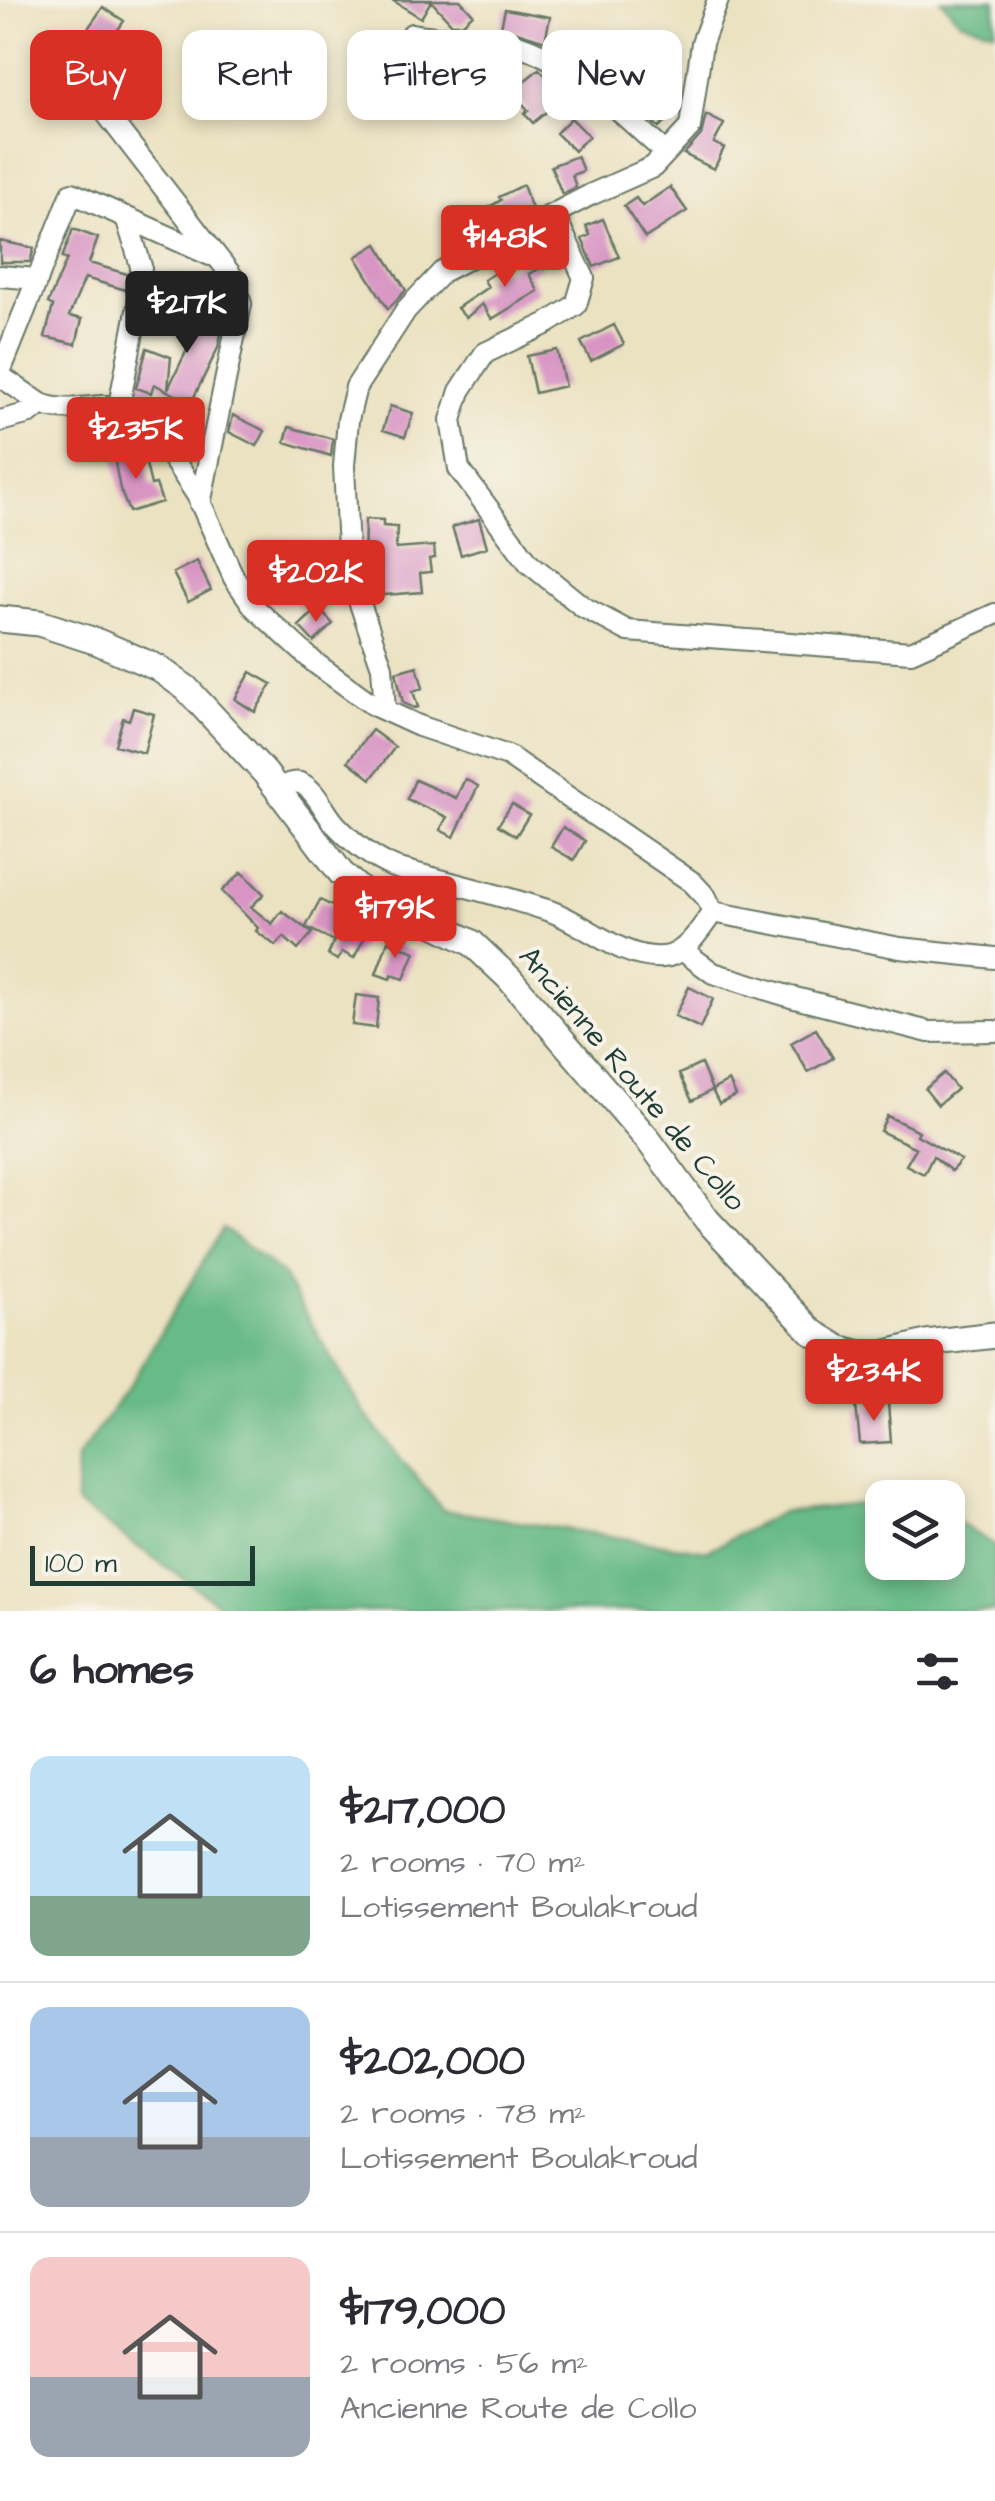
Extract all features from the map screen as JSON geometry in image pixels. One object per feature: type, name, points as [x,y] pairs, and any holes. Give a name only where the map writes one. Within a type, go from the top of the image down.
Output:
[{"type":"main road","name":"Ancienne Route de Collo","points":[[0,619],[39,623],[98,642],[158,668],[186,688],[278,790],[341,873],[371,900],[405,908],[472,943],[509,978],[648,1141],[707,1220],[812,1332],[838,1348],[871,1356],[995,1335]]},
{"type":"street","points":[[386,710],[382,666],[349,572],[344,466],[356,387],[406,310],[442,272],[653,167],[690,126],[702,43],[718,0]]},
{"type":"street","points":[[522,47],[574,73],[666,153]]},
{"type":"street","points":[[111,120],[232,276],[241,304],[200,504]]},
{"type":"street","points":[[215,257],[72,193],[0,374],[41,404],[56,410],[92,404],[119,406],[173,459],[200,504],[234,578],[255,608],[316,664],[373,705],[419,726],[508,756],[692,882],[706,896],[713,912]]},
{"type":"street","points":[[554,214],[584,278],[576,305],[485,353],[460,391],[450,420],[459,469],[529,563],[583,607],[628,631],[911,652],[995,614]]},
{"type":"street","points":[[119,406],[140,295],[141,266],[126,217]]},
{"type":"street","points":[[0,276],[38,279]]},
{"type":"street","points":[[0,421],[30,413],[41,404]]},
{"type":"street","points":[[278,790],[291,782],[303,784],[337,826],[370,857],[554,913],[643,956],[667,958],[682,950],[713,912]]},
{"type":"street","points":[[713,912],[900,948],[995,958]]},
{"type":"street","points":[[682,950],[713,972],[808,1002],[929,1032],[995,1031]]},
{"type":"green space","points":[[941,0],[995,0],[995,31],[960,21]]},
{"type":"green space","points":[[223,1228],[282,1274],[364,1413],[443,1510],[707,1551],[782,1512],[865,1504],[865,1580],[965,1580],[965,1527],[995,1546],[995,1611],[229,1611],[76,1503],[77,1458],[128,1388]]},
{"type":"building","points":[[392,0],[460,0],[473,14],[462,24],[452,24],[431,1],[421,18]]},
{"type":"building","points":[[103,7],[124,21],[118,30],[87,30]]},
{"type":"building","points":[[505,9],[550,17],[547,30],[542,30],[542,40],[522,34],[522,30],[501,27]]},
{"type":"building","points":[[539,69],[542,72],[542,115],[533,123],[524,113],[528,110],[522,103],[522,83]]},
{"type":"building","points":[[706,115],[724,124],[714,143],[724,148],[714,169],[684,154],[701,135]]},
{"type":"building","points":[[573,120],[589,136],[574,151],[556,133]]},
{"type":"building","points":[[650,120],[663,120],[659,128]]},
{"type":"building","points":[[577,156],[583,171],[572,175],[576,187],[562,194],[551,166]]},
{"type":"building","points":[[523,185],[532,209],[461,247],[451,230]]},
{"type":"building","points":[[670,187],[687,211],[645,238],[624,206],[636,198],[642,206]]},
{"type":"building","points":[[603,219],[619,257],[594,267],[582,239],[590,235],[586,226]]},
{"type":"building","points":[[73,229],[98,238],[89,263],[127,274],[126,290],[85,278],[69,316],[82,319],[76,344],[45,337],[53,306],[48,303],[67,259],[62,258]]},
{"type":"building","points":[[0,241],[34,248],[30,262],[0,262]]},
{"type":"building","points":[[377,244],[406,290],[388,309],[356,257]]},
{"type":"building","points":[[536,255],[542,267],[529,274],[538,291],[492,319],[482,304],[466,318],[457,308],[488,287],[484,280]]},
{"type":"building","points":[[206,296],[227,305],[218,348],[191,403],[154,384],[151,393],[136,388],[147,348],[171,357],[168,389],[198,327],[193,326]]},
{"type":"building","points":[[614,325],[624,344],[591,361],[581,342]]},
{"type":"building","points":[[557,350],[565,386],[535,393],[527,356]]},
{"type":"building","points":[[390,406],[413,413],[405,437],[383,430]]},
{"type":"building","points":[[233,415],[265,431],[257,446],[229,432]]},
{"type":"building","points":[[289,427],[333,439],[331,456],[285,442]]},
{"type":"building","points":[[143,452],[151,485],[156,484],[162,502],[129,512],[114,458]]},
{"type":"building","points":[[365,519],[383,520],[383,526],[397,527],[396,549],[434,546],[435,558],[429,559],[431,572],[420,573],[422,592],[372,596],[364,574]]},
{"type":"building","points":[[479,519],[487,547],[461,555],[452,527]]},
{"type":"building","points":[[197,561],[211,590],[188,602],[173,573]]},
{"type":"building","points":[[318,608],[333,624],[314,642],[299,626]]},
{"type":"building","points":[[417,666],[423,688],[413,691],[418,707],[414,708],[403,703],[396,672]]},
{"type":"building","points":[[251,672],[272,684],[255,712],[235,699]]},
{"type":"building","points":[[133,708],[154,714],[144,753],[115,745],[123,718],[129,720]]},
{"type":"building","points":[[372,730],[395,747],[371,779],[348,761]]},
{"type":"building","points":[[465,779],[478,786],[454,837],[440,830],[447,817],[407,799],[415,780],[456,798]]},
{"type":"building","points":[[512,804],[529,815],[516,836],[498,825]]},
{"type":"building","points":[[563,827],[585,841],[574,860],[551,847]]},
{"type":"building","points":[[242,872],[264,894],[251,907],[272,924],[282,911],[312,933],[298,950],[284,937],[276,946],[256,931],[258,928],[222,891]]},
{"type":"building","points":[[320,900],[371,925],[354,958],[342,952],[338,960],[328,955],[334,941],[306,927]]},
{"type":"building","points":[[388,941],[415,952],[404,979],[376,974]]},
{"type":"building","points":[[689,987],[713,999],[700,1028],[675,1016]]},
{"type":"building","points":[[356,995],[379,998],[376,1028],[352,1025]]},
{"type":"building","points":[[816,1029],[833,1058],[808,1072],[791,1043]]},
{"type":"building","points":[[701,1064],[712,1090],[692,1101],[679,1074]]},
{"type":"building","points":[[944,1073],[957,1089],[938,1105],[925,1089]]},
{"type":"building","points":[[729,1081],[736,1096],[719,1104],[712,1090]]},
{"type":"building","points":[[887,1116],[919,1131],[917,1135],[961,1160],[951,1171],[933,1156],[924,1174],[906,1165],[916,1148],[880,1131]]},
{"type":"building","points":[[888,1403],[891,1442],[860,1444],[856,1406]]}]
